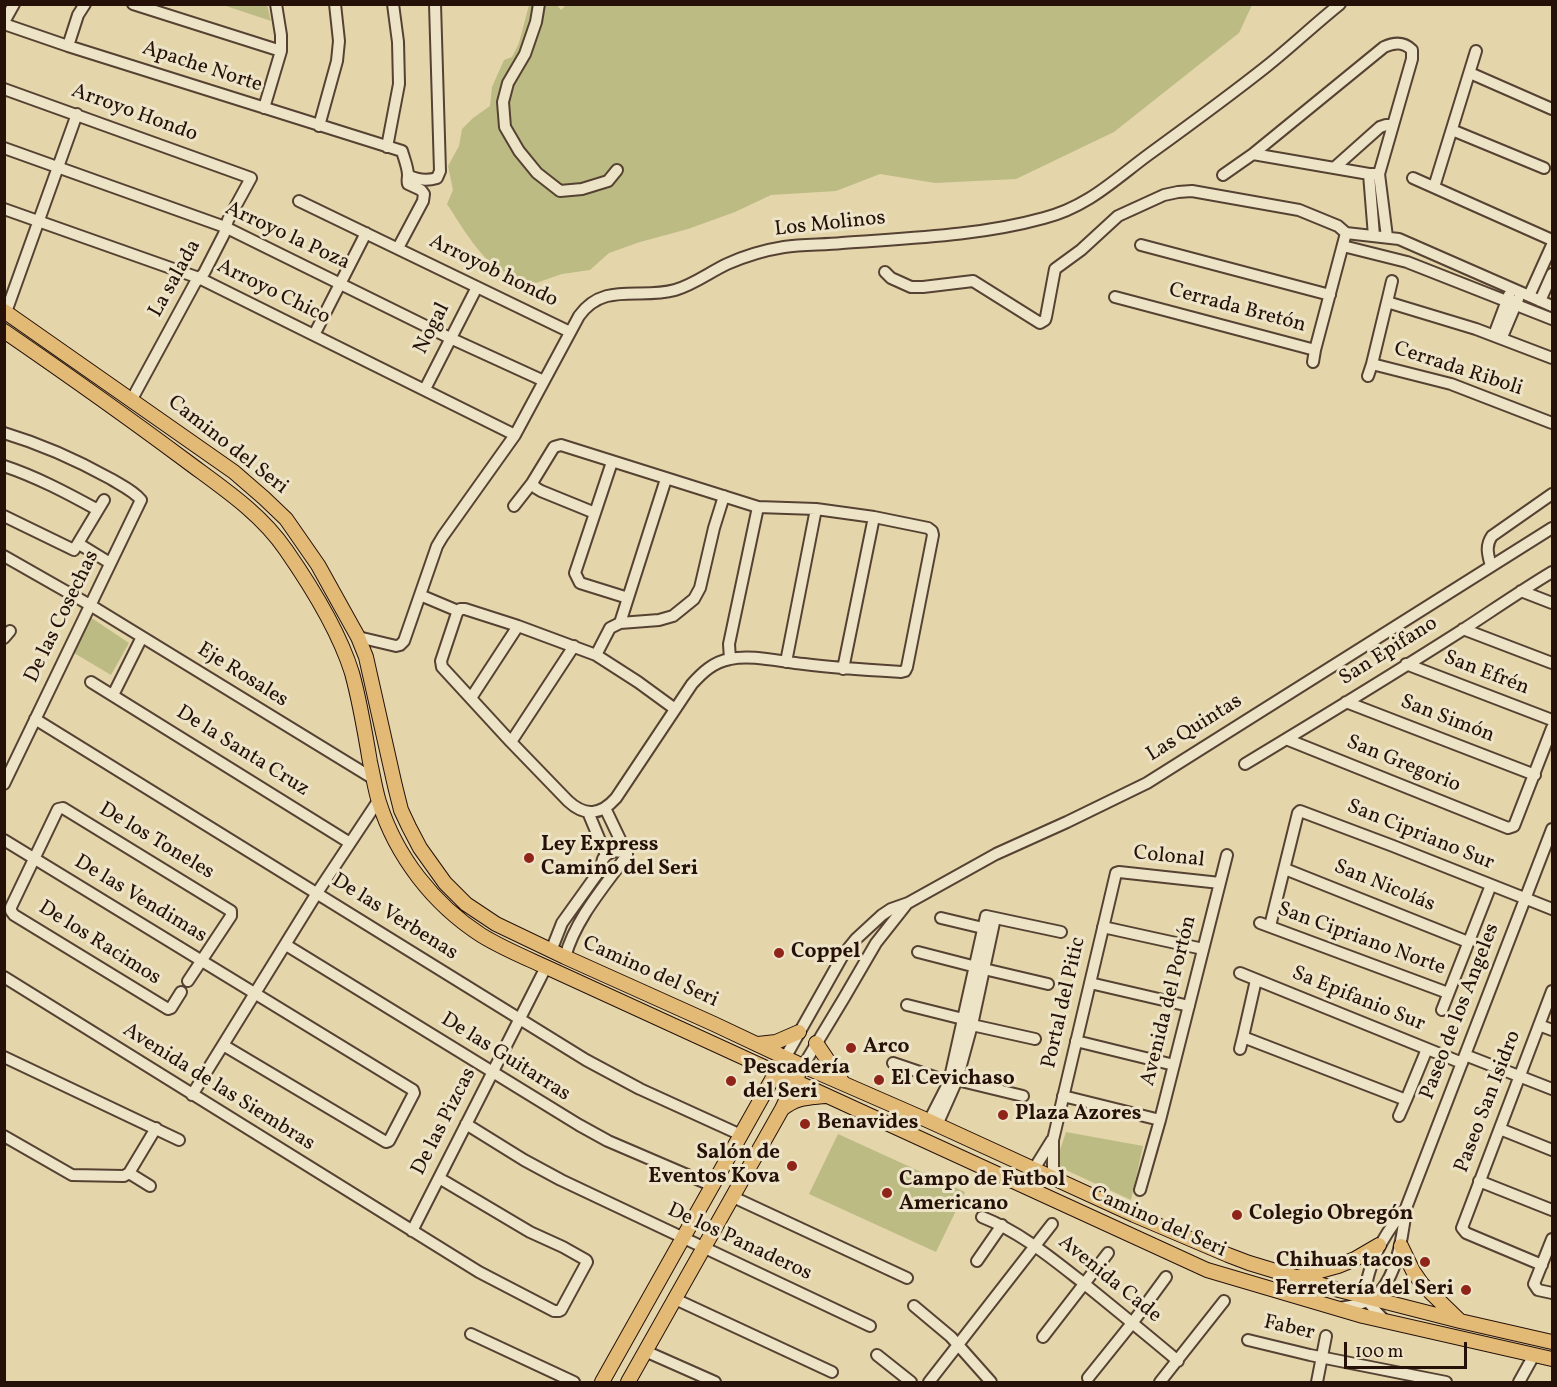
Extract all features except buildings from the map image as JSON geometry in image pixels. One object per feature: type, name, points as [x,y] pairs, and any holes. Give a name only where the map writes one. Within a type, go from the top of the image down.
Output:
[{"type":"main road","name":"Camino del Seri","points":[[5,311],[234,472],[286,519],[318,565],[366,657],[401,810],[420,848],[445,883],[466,904],[496,924],[785,1058],[1203,1245],[1249,1263],[1335,1289],[1552,1342]]},
{"type":"main road","name":"Camino del Seri","points":[[4,331],[130,419],[250,509],[270,528],[286,549],[324,611],[344,650],[359,700],[378,801],[390,831],[419,880],[441,903],[481,935],[546,968],[1192,1264],[1222,1275],[1386,1322],[1552,1359]]},
{"type":"main road","points":[[756,1044],[776,1042],[799,1032]]},
{"type":"main road","points":[[816,1043],[844,1084]]},
{"type":"main road","points":[[602,1383],[785,1058]]},
{"type":"main road","points":[[628,1383],[782,1109],[803,1066]]},
{"type":"main road","points":[[782,1109],[800,1098],[827,1096]]},
{"type":"main road","points":[[1402,1240],[1413,1271],[1422,1284],[1460,1321]]},
{"type":"main road","points":[[1297,1277],[1338,1266],[1379,1245]]},
{"type":"street","points":[[4,23],[14,4]]},
{"type":"street","points":[[68,46],[78,15],[85,4]]},
{"type":"street","points":[[133,4],[150,7],[281,51]]},
{"type":"street","points":[[264,108],[281,51],[276,4]]},
{"type":"street","points":[[319,126],[337,61],[339,41],[334,4]]},
{"type":"street","points":[[299,201],[398,248],[423,201],[422,190],[408,184],[406,180],[408,175],[402,151],[387,147],[399,84],[398,42],[393,4]]},
{"type":"street","points":[[408,175],[430,180],[437,178],[440,171],[435,4]]},
{"type":"street","points":[[539,4],[536,22],[525,54],[508,83],[503,102],[505,127],[519,151],[537,173],[560,191],[582,189],[608,181],[617,170]]},
{"type":"street","name":"Los Molinos","points":[[358,638],[396,646],[404,640],[437,546],[515,435],[583,310],[597,299],[615,294],[674,290],[729,263],[761,252],[786,247],[970,232],[1041,219],[1068,211],[1095,195],[1234,92],[1340,4]]},
{"type":"street","name":"Apache Norte","points":[[4,23],[68,46],[387,147]]},
{"type":"street","points":[[1223,175],[1253,154],[1384,47],[1399,43],[1408,46],[1412,50],[1412,59],[1393,125],[1374,174],[1374,236]]},
{"type":"street","points":[[1434,187],[1476,51]]},
{"type":"street","points":[[1470,72],[1552,109]]},
{"type":"street","name":"Arroyo Hondo","points":[[4,89],[250,177]]},
{"type":"street","points":[[5,311],[77,114]]},
{"type":"street","points":[[1334,168],[1380,127],[1393,125]]},
{"type":"street","points":[[1452,130],[1544,168]]},
{"type":"street","name":"Arroyo la Poza","points":[[4,148],[225,227],[450,338],[544,381]]},
{"type":"street","points":[[1253,154],[1374,174]]},
{"type":"street","points":[[1374,174],[1390,238],[1389,256]]},
{"type":"street","name":"La salada","points":[[132,399],[195,283],[214,253],[250,177]]},
{"type":"street","points":[[1413,178],[1552,240]]},
{"type":"street","points":[[885,272],[891,278],[911,287],[973,281],[1040,323],[1046,318],[1055,268],[1081,250],[1118,216],[1164,195],[1192,192],[1299,210],[1338,226],[1346,233],[1390,238],[1411,244],[1552,306]]},
{"type":"street","name":"Arroyo Chico","points":[[4,209],[200,278],[515,435]]},
{"type":"street","points":[[314,335],[366,232]]},
{"type":"street","name":"Cerrada Bretón","points":[[1115,297],[1315,350],[1346,233]]},
{"type":"street","points":[[1141,245],[1330,295]]},
{"type":"street","points":[[1498,336],[1511,302],[1552,245]]},
{"type":"street","points":[[1343,246],[1389,256],[1552,319]]},
{"type":"street","name":"Arroyob hondo","points":[[398,248],[570,332]]},
{"type":"street","points":[[1540,301],[1552,274]]},
{"type":"street","points":[[1387,302],[1392,281]]},
{"type":"street","name":"Nogal","points":[[424,389],[477,287]]},
{"type":"street","name":"Cerrada Riboli","points":[[1552,358],[1498,336],[1387,302],[1372,364],[1451,384],[1552,423]]},
{"type":"street","points":[[1313,362],[1315,350]]},
{"type":"street","points":[[1368,376],[1372,364]]},
{"type":"street","name":"De las Cosechas","points":[[4,433],[34,442],[74,459],[116,482],[141,500],[4,783]]},
{"type":"street","points":[[458,611],[441,664],[511,742],[573,805],[588,812],[597,812],[616,798],[692,684],[716,663],[729,659],[747,658],[843,669],[901,672],[908,667],[933,533],[928,528],[874,517],[816,509],[758,507],[561,445],[554,447],[532,483],[514,506]]},
{"type":"street","points":[[612,462],[576,573],[579,583],[628,598]]},
{"type":"street","points":[[4,466],[28,474],[98,510]]},
{"type":"street","points":[[621,623],[666,479]]},
{"type":"street","points":[[532,483],[541,491],[595,513]]},
{"type":"street","points":[[1491,566],[1487,546],[1492,536],[1552,494]]},
{"type":"street","points":[[596,655],[610,628],[621,623],[659,620],[673,616],[694,599],[700,588],[724,496]]},
{"type":"street","points":[[4,516],[75,550],[104,500]]},
{"type":"street","points":[[729,659],[729,644],[758,507]]},
{"type":"street","points":[[786,662],[816,509]]},
{"type":"street","points":[[843,669],[874,517]]},
{"type":"street","name":"Las Quintas","points":[[785,1058],[833,972],[856,939],[882,915],[996,854],[1147,783],[1552,528]]},
{"type":"street","points":[[79,544],[110,563]]},
{"type":"street","name":"Eje Rosales","points":[[4,556],[90,605],[374,779]]},
{"type":"street","name":"San Epifano","points":[[1245,764],[1552,572]]},
{"type":"street","points":[[1521,591],[1552,603]]},
{"type":"street","points":[[420,595],[458,611],[465,609],[596,655],[675,709]]},
{"type":"street","points":[[471,698],[518,626]]},
{"type":"street","points":[[1463,629],[1552,663]]},
{"type":"street","points":[[113,695],[142,637]]},
{"type":"street","points":[[511,742],[574,646]]},
{"type":"street","name":"San Efrén","points":[[1406,664],[1552,720]]},
{"type":"street","name":"De la Santa Cruz","points":[[91,682],[350,843]]},
{"type":"street","name":"San Simón","points":[[1346,702],[1534,775]]},
{"type":"street","name":"De las Verbenas","points":[[35,718],[614,1076],[741,1135]]},
{"type":"street","points":[[1534,775],[1552,728]]},
{"type":"street","name":"San Gregorio","points":[[1286,739],[1504,828],[1514,826],[1534,775]]},
{"type":"street","points":[[192,1095],[317,893],[378,801]]},
{"type":"street","name":"De los Toneles","points":[[35,858],[58,809],[63,808],[229,909],[231,916],[202,960]]},
{"type":"street","points":[[605,808],[627,855]]},
{"type":"street","name":"San Cipriano Sur","points":[[1284,869],[1300,811],[1552,909]]},
{"type":"street","points":[[588,812],[606,855]]},
{"type":"street","name":"Paseo de los Angeles","points":[[1406,1208],[1552,829]]},
{"type":"street","name":"De las Vendimas","points":[[4,840],[255,994]]},
{"type":"street","points":[[551,951],[562,923],[600,870],[606,855],[618,851],[627,855]]},
{"type":"street","points":[[565,957],[573,935],[586,911],[627,855]]},
{"type":"street","name":"Avenida del Portón","points":[[1140,1190],[1227,855]]},
{"type":"street","name":"De los Racimos","points":[[35,858],[11,907],[12,913],[168,1009],[181,992]]},
{"type":"street","name":"San Cipriano Norte","points":[[1284,869],[1265,925],[1448,993]]},
{"type":"street","name":"San Nicolás","points":[[1284,869],[1468,942]]},
{"type":"street","points":[[600,870],[610,878]]},
{"type":"street","name":"Colonal","points":[[1115,874],[1119,872],[1220,883]]},
{"type":"street","name":"Portal del Pitic","points":[[1053,1178],[1053,1140],[1115,874]]},
{"type":"street","points":[[1442,1010],[1491,885]]},
{"type":"street","name":"Las Quintas","points":[[803,1066],[876,943],[908,903]]},
{"type":"street","points":[[575,904],[586,911]]},
{"type":"street","points":[[979,968],[983,928],[991,917]]},
{"type":"street","points":[[991,917],[1061,932]]},
{"type":"street","points":[[933,1123],[953,1081],[991,917]]},
{"type":"street","points":[[941,918],[983,928]]},
{"type":"street","points":[[1103,927],[1203,949]]},
{"type":"street","name":"De las Guitarras","points":[[286,945],[572,1121],[608,1141],[713,1186]]},
{"type":"street","points":[[918,952],[1048,984]]},
{"type":"street","name":"De los Racimos","points":[[188,981],[202,960]]},
{"type":"street","name":"De las Pizcas","points":[[412,1231],[546,968]]},
{"type":"street","name":"Sa Epifanio Sur","points":[[1240,973],[1427,1049],[1519,1076],[1552,1089]]},
{"type":"street","name":"Avenida de las Siembras","points":[[4,977],[479,1272],[557,1311],[561,1310],[586,1260],[563,1246],[512,1222],[439,1178]]},
{"type":"street","points":[[1240,1049],[1256,980]]},
{"type":"street","points":[[1090,983],[1189,1006]]},
{"type":"street","name":"Paseo San Isidro","points":[[1542,1265],[1466,1233],[1462,1228],[1552,991]]},
{"type":"street","points":[[223,1045],[386,1142],[389,1141],[413,1094],[412,1090],[255,994]]},
{"type":"street","points":[[907,1005],[1035,1039]]},
{"type":"street","points":[[1539,1025],[1552,1030]]},
{"type":"street","points":[[1242,1037],[1406,1101]]},
{"type":"street","points":[[1076,1041],[1174,1065]]},
{"type":"street","points":[[1399,1116],[1427,1049]]},
{"type":"street","points":[[4,1057],[179,1140]]},
{"type":"street","points":[[893,1063],[953,1081],[1023,1096]]},
{"type":"street","points":[[1063,1096],[1160,1120]]},
{"type":"street","name":"De los Panaderos","points":[[466,1124],[561,1180],[870,1326]]},
{"type":"street","points":[[4,1136],[72,1175],[124,1176],[129,1173],[156,1128]]},
{"type":"street","points":[[1500,1129],[1552,1150]]},
{"type":"street","name":"Portal del Pitic","points":[[1034,1169],[1053,1140]]},
{"type":"street","points":[[129,1173],[150,1186]]},
{"type":"street","points":[[1479,1181],[1552,1210]]},
{"type":"street","points":[[733,1197],[907,1278]]},
{"type":"street","points":[[1386,1322],[1369,1298],[1368,1278],[1379,1245],[1406,1208]]},
{"type":"street","points":[[1337,1309],[1369,1298],[1380,1291],[1397,1260],[1406,1208]]},
{"type":"street","name":"Avenida Cade","points":[[982,1217],[1002,1225],[1036,1246],[1133,1322],[1178,1361]]},
{"type":"street","points":[[929,1383],[1052,1224]]},
{"type":"street","points":[[977,1261],[1002,1225]]},
{"type":"street","points":[[1389,1229],[1402,1240]]},
{"type":"street","points":[[1552,1239],[1534,1284],[1538,1290],[1552,1293]]},
{"type":"street","points":[[1043,1337],[1108,1253]]},
{"type":"street","points":[[1088,1378],[1166,1277]]},
{"type":"street","points":[[675,1299],[832,1372]]},
{"type":"street","points":[[1160,1383],[1224,1301]]},
{"type":"street","points":[[914,1306],[951,1337],[991,1383]]},
{"type":"street","points":[[471,1334],[574,1383]]},
{"type":"street","points":[[1317,1383],[1326,1336]]},
{"type":"street","name":"Faber","points":[[1248,1340],[1446,1383]]},
{"type":"street","points":[[645,1351],[715,1383]]},
{"type":"street","points":[[877,1355],[911,1383]]},
{"type":"street","points":[[1520,1383],[1534,1355]]},
{"type":"shaded area","points":[[567,4],[1252,5],[1239,33],[1114,132],[1016,179],[935,183],[880,174],[836,191],[771,195],[735,212],[688,229],[609,253],[590,270],[562,274],[533,284],[495,266],[473,242],[447,204],[453,190],[448,166],[459,146],[462,129],[490,106],[492,87],[504,60],[512,57],[519,43],[529,5],[557,5],[561,10]]},
{"type":"shaded area","points":[[223,5],[267,5],[271,21]]},
{"type":"shaded area","points":[[87,615],[129,643],[111,675],[69,650]]},
{"type":"shaded area","points":[[1066,1132],[1143,1146],[1131,1200],[1055,1165]]},
{"type":"shaded area","name":"Campo de Futbol Americano","points":[[838,1134],[965,1192],[936,1252],[809,1194]]},
{"type":"place","name":"Ley Express Camino del Seri","points":[[529,858]]},
{"type":"place","name":"Coppel","points":[[779,953]]},
{"type":"place","name":"Arco","points":[[851,1048]]},
{"type":"place","name":"El Cevichaso","points":[[879,1080]]},
{"type":"place","name":"Pescadería del Seri","points":[[731,1081]]},
{"type":"place","name":"Plaza Azores","points":[[1003,1115]]},
{"type":"place","name":"Benavides","points":[[805,1124]]},
{"type":"place","name":"Salón de Eventos Kova","points":[[792,1166]]},
{"type":"place","name":"Campo de Futbol Americano","points":[[887,1193]]},
{"type":"place","name":"Colegio Obregón","points":[[1237,1215]]},
{"type":"place","name":"Chihuas tacos","points":[[1425,1262]]},
{"type":"place","name":"Ferretería del Seri","points":[[1466,1290]]}]
